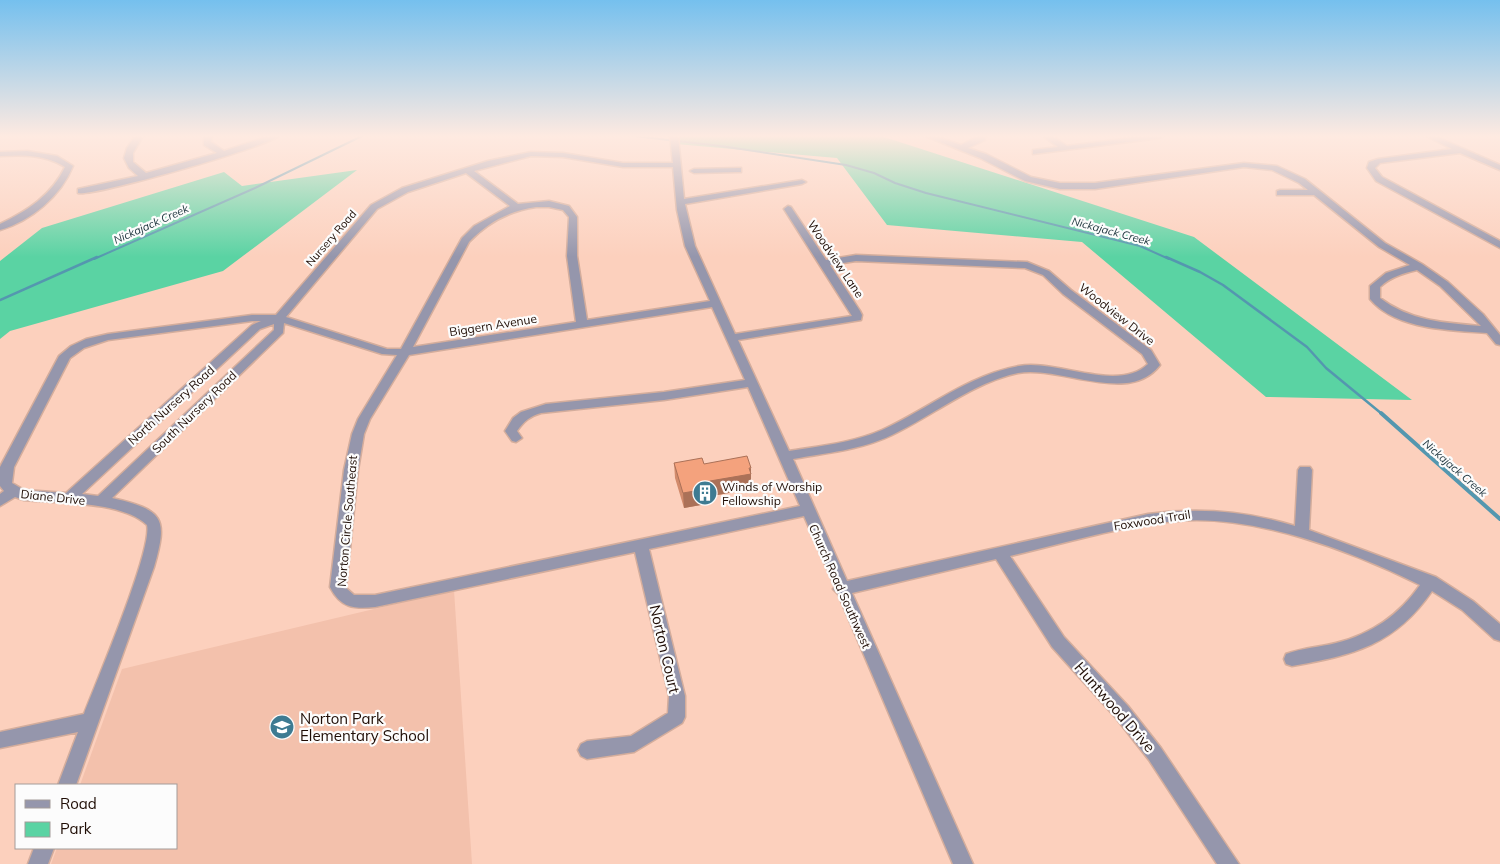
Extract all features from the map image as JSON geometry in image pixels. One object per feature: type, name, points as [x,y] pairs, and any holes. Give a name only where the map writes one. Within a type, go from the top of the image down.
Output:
[{"type":"street","points":[[0,227],[30,213],[42,205],[56,189],[63,176]]},
{"type":"street","points":[[81,191],[143,176]]},
{"type":"street","name":"Nursery Road","points":[[279,318],[374,208],[405,190],[447,176]]},
{"type":"street","points":[[475,176],[516,207],[549,204],[566,208],[572,214],[572,256],[582,324]]},
{"type":"street","name":"Church Road Southwest","points":[[678,176],[684,230],[963,864]]},
{"type":"street","points":[[713,176],[729,181],[802,182]]},
{"type":"street","points":[[680,202],[729,181],[733,176]]},
{"type":"street","points":[[1023,176],[1044,184],[1072,187],[1155,176]]},
{"type":"street","points":[[1294,176],[1382,245],[1419,266],[1444,284],[1479,316],[1500,342]]},
{"type":"street","points":[[1377,176],[1500,244]]},
{"type":"street","points":[[1280,193],[1316,192]]},
{"type":"street","name":"Norton Circle Southeast","points":[[516,207],[485,222],[465,240],[405,352],[364,419],[354,450],[338,588],[342,595],[346,599],[376,601],[807,510]]},
{"type":"street","name":"Woodview Lane","points":[[731,338],[856,318],[858,315],[788,209]]},
{"type":"street","name":"Woodview Drive","points":[[784,456],[869,439],[887,432],[975,385],[1021,369],[1043,368],[1116,380],[1139,378],[1150,373],[1154,365],[1147,352],[1067,292],[1046,273],[1026,265],[856,258],[823,263]]},
{"type":"street","points":[[1419,266],[1382,278],[1375,286],[1375,299],[1390,310],[1411,319],[1426,323],[1490,330]]},
{"type":"street","name":"Biggern Avenue","points":[[279,318],[386,352],[405,352],[715,303]]},
{"type":"street","name":"Diane Drive","points":[[67,784],[147,567],[155,536],[153,522],[142,512],[123,505],[13,492],[6,487],[4,475],[65,356],[73,349],[88,342],[108,337],[252,318],[279,318]]},
{"type":"street","name":"North Nursery Road","points":[[68,499],[256,327],[279,318]]},
{"type":"street","name":"South Nursery Road","points":[[100,502],[279,331],[279,318]]},
{"type":"street","points":[[516,438],[511,431],[517,420],[531,411],[702,391],[752,383]]},
{"type":"street","points":[[1302,532],[1305,470]]},
{"type":"street","points":[[0,501],[13,492]]},
{"type":"street","name":"Foxwood Trail","points":[[841,589],[1148,518],[1192,513],[1265,521],[1302,532],[1431,581],[1471,606],[1500,634]]},
{"type":"street","name":"Norton Court","points":[[587,750],[634,744],[676,717],[677,696],[641,545]]},
{"type":"street","name":"Huntwood Drive","points":[[999,552],[1058,642],[1122,712],[1155,754],[1228,864]]},
{"type":"street","points":[[1292,659],[1332,652],[1380,636],[1408,612],[1431,581]]},
{"type":"street","points":[[0,740],[91,721]]},
{"type":"street","points":[[38,864],[44,849]]},
{"type":"shaded area","name":"Norton Park Elementary School","points":[[454,590],[472,864],[51,864],[57,849],[178,849],[178,784],[80,784],[122,669]]},
{"type":"green space","points":[[210,176],[230,176],[242,186],[312,176],[349,176],[223,271],[10,331],[0,339],[0,261],[42,228]]},
{"type":"green space","points":[[851,176],[1006,176],[1194,237],[1412,400],[1266,397],[1082,242],[887,225]]},
{"type":"building","points":[[747,456],[751,474],[710,481],[712,488],[683,493],[674,463],[702,458],[704,464]]},
{"type":"waterway","name":"Nickajack Creek","points":[[94,259],[279,176]]},
{"type":"waterway","name":"Nickajack Creek","points":[[881,176],[926,193],[1140,246],[1169,259]]},
{"type":"waterway","name":"Nickajack Creek","points":[[0,300],[97,257]]},
{"type":"waterway","name":"Nickajack Creek","points":[[1166,257],[1200,272],[1223,285],[1307,347],[1326,368],[1382,414]]},
{"type":"waterway","name":"Nickajack Creek","points":[[1381,413],[1500,519]]},
{"type":"place","name":"Winds of Worship Fellowship","points":[[705,493]]},
{"type":"place","name":"Norton Park Elementary School","points":[[282,727]]}]
